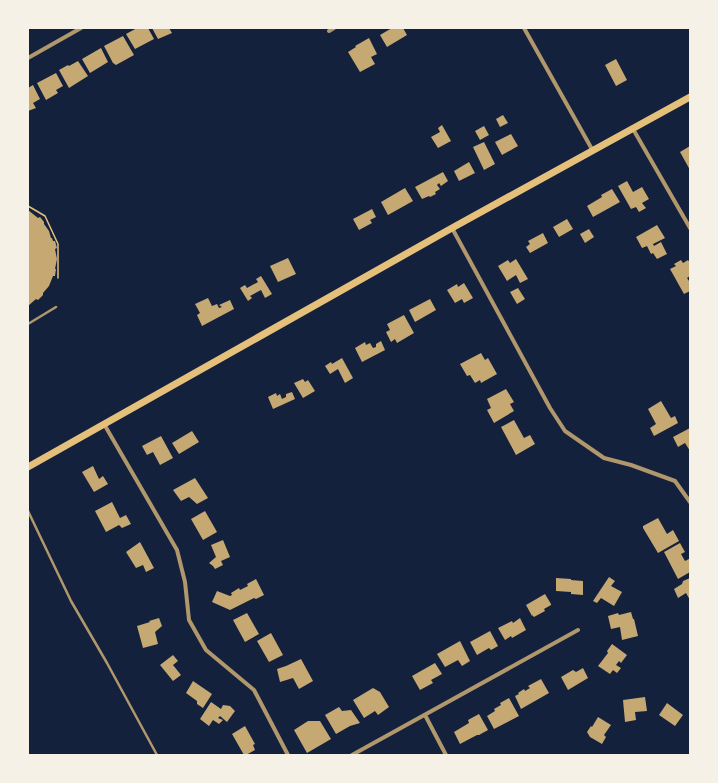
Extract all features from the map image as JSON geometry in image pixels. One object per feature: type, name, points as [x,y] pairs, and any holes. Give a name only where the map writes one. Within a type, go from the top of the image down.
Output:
[{"type":"main road","points":[[28,467],[452,228],[690,97]]},
{"type":"street","points":[[68,28],[71,34]]},
{"type":"street","points":[[28,58],[82,28]]},
{"type":"street","points":[[329,31],[334,28]]},
{"type":"street","points":[[524,28],[593,151]]},
{"type":"street","points":[[633,129],[690,228]]},
{"type":"street","points":[[452,228],[550,408],[565,431],[604,458],[632,465],[675,481],[690,502]]},
{"type":"street","points":[[104,423],[177,550],[185,582],[189,620],[206,650],[254,690],[288,755]]},
{"type":"street","points":[[352,755],[578,630]]},
{"type":"street","points":[[425,715],[446,755]]},
{"type":"lane","points":[[28,324],[56,307]]},
{"type":"lane","points":[[28,511],[71,601],[107,663],[157,755]]},
{"type":"path","points":[[28,206],[45,216],[58,244],[58,278]]},
{"type":"building","points":[[137,28],[148,28],[154,39],[135,49],[126,34]]},
{"type":"building","points":[[152,28],[169,28],[172,33],[158,39]]},
{"type":"building","points":[[392,28],[403,28],[407,35],[387,47],[380,35]]},
{"type":"building","points":[[123,36],[134,55],[116,65],[113,63],[104,46]]},
{"type":"building","points":[[369,38],[377,54],[371,57],[375,64],[360,72],[348,52]]},
{"type":"building","points":[[101,48],[108,62],[90,73],[82,59]]},
{"type":"building","points":[[616,59],[627,80],[616,86],[605,65]]},
{"type":"building","points":[[78,61],[88,76],[69,88],[59,70]]},
{"type":"building","points":[[56,73],[63,86],[56,90],[58,93],[46,100],[37,83]]},
{"type":"building","points":[[33,85],[40,99],[33,103],[36,108],[28,111],[28,88]]},
{"type":"building","points":[[503,115],[508,123],[500,127],[496,119]]},
{"type":"building","points":[[442,125],[451,141],[438,148],[431,137],[440,132],[438,128]]},
{"type":"building","points":[[484,126],[489,135],[480,140],[475,131]]},
{"type":"building","points":[[511,134],[518,146],[502,155],[495,142]]},
{"type":"building","points":[[484,142],[495,164],[484,170],[473,147]]},
{"type":"building","points":[[690,146],[690,170],[680,152]]},
{"type":"building","points":[[469,162],[475,173],[459,181],[454,171]]},
{"type":"building","points":[[443,172],[448,181],[441,186],[439,183],[437,185],[440,189],[435,192],[436,194],[422,199],[415,187]]},
{"type":"building","points":[[627,181],[633,192],[642,187],[649,199],[642,203],[646,208],[639,212],[636,207],[631,209],[618,186]]},
{"type":"building","points":[[405,188],[413,201],[388,215],[381,202]]},
{"type":"building","points":[[612,189],[620,202],[593,217],[587,206],[602,197],[601,195]]},
{"type":"building","points":[[372,209],[376,217],[370,220],[372,223],[359,230],[353,219]]},
{"type":"building","points":[[28,210],[38,218],[40,217],[44,222],[51,238],[55,241],[57,248],[55,249],[57,259],[55,276],[53,276],[49,286],[38,300],[36,299],[28,306]]},
{"type":"building","points":[[567,219],[573,229],[559,237],[553,227]]},
{"type":"building","points":[[657,225],[665,238],[653,244],[654,246],[661,242],[667,254],[657,259],[653,253],[651,254],[647,246],[642,248],[636,237]]},
{"type":"building","points":[[589,229],[594,237],[585,243],[580,234]]},
{"type":"building","points":[[543,233],[548,243],[530,253],[526,247],[530,244],[528,241]]},
{"type":"building","points":[[288,258],[296,274],[278,282],[270,266]]},
{"type":"building","points":[[516,259],[528,279],[520,283],[516,275],[507,281],[498,266],[508,260],[510,263]]},
{"type":"building","points":[[681,260],[683,263],[688,260],[690,263],[690,276],[687,278],[690,281],[690,291],[684,294],[670,269],[676,266],[674,264]]},
{"type":"building","points":[[261,276],[272,294],[265,298],[261,290],[250,296],[252,298],[248,301],[240,288],[245,285],[247,288],[258,282],[256,279]]},
{"type":"building","points":[[464,283],[473,298],[464,303],[462,299],[455,303],[447,290],[457,284],[458,287]]},
{"type":"building","points":[[518,288],[525,299],[517,304],[510,292]]},
{"type":"building","points":[[208,298],[212,306],[217,304],[219,308],[222,307],[219,305],[230,300],[234,309],[202,326],[197,315],[200,313],[195,304]]},
{"type":"building","points":[[430,299],[436,310],[415,322],[409,310]]},
{"type":"building","points":[[404,315],[414,333],[397,343],[395,339],[391,342],[386,332],[390,330],[387,324]]},
{"type":"building","points":[[381,341],[385,350],[362,362],[355,348],[365,342],[366,345],[370,343],[373,348],[376,347],[376,344]]},
{"type":"building","points":[[481,353],[485,360],[488,358],[497,374],[481,383],[480,380],[475,383],[470,375],[467,376],[460,364]]},
{"type":"building","points":[[342,358],[353,378],[345,383],[338,369],[330,374],[325,366]]},
{"type":"building","points":[[303,379],[305,382],[308,380],[315,391],[303,398],[294,383]]},
{"type":"building","points":[[506,389],[514,402],[510,404],[514,411],[494,423],[487,410],[491,408],[487,399]]},
{"type":"building","points":[[292,392],[295,399],[273,409],[268,397],[276,393],[277,396],[280,394],[282,399],[286,397],[286,394]]},
{"type":"building","points":[[661,401],[671,418],[675,416],[678,423],[654,436],[650,428],[656,424],[648,409]]},
{"type":"building","points":[[514,420],[524,438],[530,435],[535,444],[516,455],[501,427]]},
{"type":"building","points":[[690,428],[690,451],[685,443],[678,447],[673,437]]},
{"type":"building","points":[[192,431],[199,442],[179,454],[172,443]]},
{"type":"building","points":[[161,436],[173,458],[160,465],[153,452],[147,455],[142,446]]},
{"type":"building","points":[[93,466],[99,479],[103,476],[108,484],[94,492],[82,472]]},
{"type":"building","points":[[195,478],[208,498],[197,504],[189,497],[181,501],[173,490]]},
{"type":"building","points":[[112,502],[120,518],[126,515],[131,524],[122,528],[119,525],[106,532],[95,511]]},
{"type":"building","points":[[205,511],[217,532],[203,540],[191,519]]},
{"type":"building","points":[[658,518],[667,534],[673,530],[679,541],[658,553],[643,526]]},
{"type":"building","points":[[223,540],[230,557],[221,561],[223,565],[215,569],[209,563],[216,557],[211,545]]},
{"type":"building","points":[[140,542],[154,568],[146,572],[143,565],[136,568],[126,552]]},
{"type":"building","points":[[680,543],[685,552],[681,554],[685,561],[689,559],[690,572],[678,579],[664,552]]},
{"type":"building","points":[[609,577],[615,581],[611,586],[622,592],[614,606],[601,598],[597,603],[593,601]]},
{"type":"building","points":[[556,578],[583,581],[583,595],[571,594],[571,592],[556,591]]},
{"type":"building","points":[[690,578],[690,600],[686,593],[678,598],[674,589],[682,584],[683,581]]},
{"type":"building","points":[[256,579],[264,595],[256,599],[254,598],[230,610],[212,602],[217,591],[230,596],[232,595],[231,593],[239,588],[240,590],[248,586],[247,584]]},
{"type":"building","points":[[545,594],[551,605],[544,609],[545,611],[534,617],[532,616],[526,605]]},
{"type":"building","points":[[631,612],[638,636],[622,640],[620,627],[611,629],[608,616],[618,613],[619,615]]},
{"type":"building","points":[[247,613],[259,634],[245,642],[233,620]]},
{"type":"building","points":[[159,618],[162,626],[155,632],[158,644],[143,648],[137,626]]},
{"type":"building","points":[[520,618],[526,630],[512,638],[511,636],[505,640],[498,628],[512,621],[513,623]]},
{"type":"building","points":[[490,631],[498,646],[491,650],[489,648],[477,655],[470,642]]},
{"type":"building","points":[[271,633],[283,655],[269,662],[257,641]]},
{"type":"building","points":[[460,641],[470,661],[462,666],[458,660],[445,667],[437,654]]},
{"type":"building","points":[[612,644],[627,655],[621,663],[619,661],[616,665],[621,668],[617,673],[613,670],[610,674],[598,666],[608,653],[607,651]]},
{"type":"building","points":[[173,655],[178,661],[173,665],[181,675],[173,681],[160,665]]},
{"type":"building","points":[[301,659],[313,681],[299,689],[293,678],[280,682],[277,669]]},
{"type":"building","points":[[435,663],[442,674],[431,680],[433,683],[420,690],[412,676]]},
{"type":"building","points":[[583,668],[588,678],[568,690],[561,677],[573,670],[576,672]]},
{"type":"building","points":[[541,679],[549,693],[521,709],[515,696],[524,689],[525,691],[530,688],[528,686]]},
{"type":"building","points":[[193,681],[212,694],[203,708],[197,704],[197,701],[186,693]]},
{"type":"building","points":[[373,688],[380,692],[389,707],[378,715],[375,711],[364,718],[353,700]]},
{"type":"building","points":[[645,697],[647,711],[635,712],[636,720],[625,722],[623,700]]},
{"type":"building","points":[[509,698],[519,716],[494,729],[487,716],[501,705],[500,703]]},
{"type":"building","points":[[211,702],[221,709],[223,705],[230,706],[235,711],[227,722],[220,716],[218,718],[223,720],[219,724],[213,720],[209,726],[200,719]]},
{"type":"building","points":[[667,703],[683,715],[675,726],[659,715]]},
{"type":"building","points":[[339,707],[342,711],[351,710],[360,723],[350,726],[336,734],[325,715]]},
{"type":"building","points":[[479,714],[488,730],[460,744],[454,732],[469,723],[468,720]]},
{"type":"building","points":[[598,717],[611,725],[604,735],[606,737],[602,744],[590,737],[587,732]]},
{"type":"building","points":[[308,721],[320,721],[331,739],[307,753],[294,730]]},
{"type":"building","points":[[245,726],[255,744],[253,745],[255,750],[244,755],[232,734]]}]
